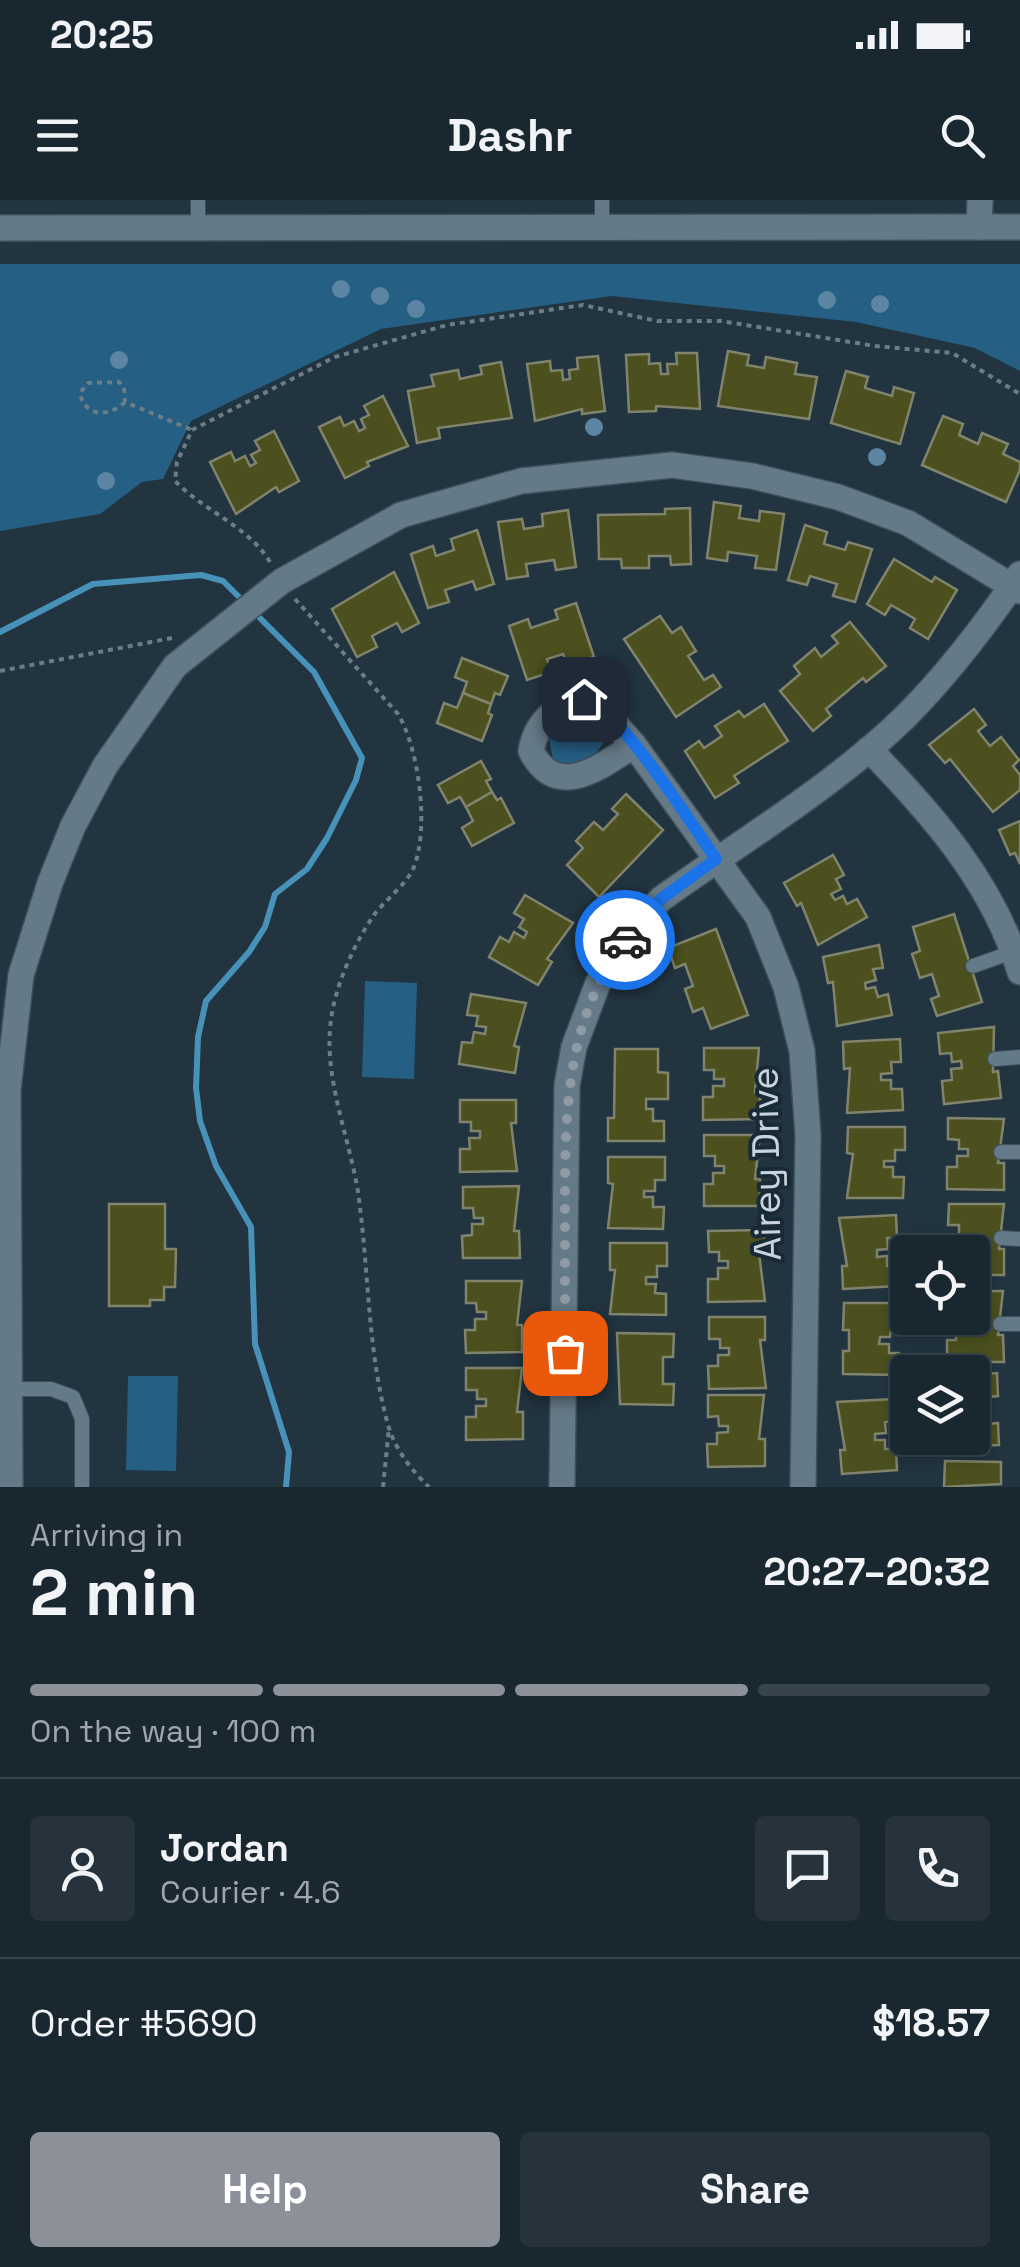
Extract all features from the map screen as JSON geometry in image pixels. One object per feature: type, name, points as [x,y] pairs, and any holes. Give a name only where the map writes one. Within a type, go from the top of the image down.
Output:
[{"type":"street","points":[[980,200],[980,227]]},
{"type":"street","points":[[0,228],[1020,227]]},
{"type":"street","points":[[10,1487],[8,1090],[21,975],[50,883],[104,766],[175,666],[282,580],[401,515],[521,481],[672,466],[752,476],[838,497],[908,523],[1017,584],[958,659],[906,716],[869,750],[661,899],[634,928],[598,982],[574,1047],[565,1116],[562,1487]]},
{"type":"street","name":"Airey Drive","points":[[634,744],[758,918],[786,987],[802,1051],[808,1136],[803,1487]]},
{"type":"street","points":[[869,750],[932,814],[972,870],[1017,960]]},
{"type":"lane","points":[[198,200],[198,227]]},
{"type":"lane","points":[[602,200],[602,226]]},
{"type":"lane","points":[[973,966],[1017,960]]},
{"type":"lane","points":[[995,1059],[1020,1056]]},
{"type":"lane","points":[[1001,1152],[1020,1152]]},
{"type":"lane","points":[[1001,1238],[1020,1238]]},
{"type":"lane","points":[[1000,1324],[1020,1324]]},
{"type":"lane","points":[[9,1389],[52,1389],[72,1398],[82,1419],[82,1487]]},
{"type":"path","points":[[383,1487],[389,1428],[370,1322],[358,1190],[329,1058],[331,1017],[353,951],[374,915],[413,869],[422,816],[410,734],[398,714],[282,580],[262,547],[175,481],[177,462],[192,430],[336,358],[447,326],[584,305],[657,320],[721,320],[952,354],[1020,394]]},
{"type":"path","points":[[119,382],[124,387],[125,402],[111,412],[96,413],[86,407],[80,393],[88,383],[119,382]]},
{"type":"path","points":[[125,402],[192,430]]},
{"type":"path","points":[[0,671],[214,632]]},
{"type":"path","points":[[389,1428],[412,1471],[430,1487]]},
{"type":"shaded area","points":[[0,264],[1020,264],[1020,371],[975,348],[856,322],[612,296],[381,329],[191,421],[163,479],[142,482],[100,514],[0,531]]},
{"type":"shaded area","points":[[585,715],[601,722],[607,738],[593,757],[564,768],[553,760],[549,738],[569,720]]},
{"type":"shaded area","points":[[365,981],[417,983],[414,1079],[362,1077]]},
{"type":"shaded area","points":[[128,1376],[178,1376],[176,1471],[126,1470]]},
{"type":"building","points":[[728,351],[749,355],[747,365],[764,368],[766,357],[797,363],[795,374],[817,377],[809,419],[718,406]]},
{"type":"building","points":[[676,353],[697,353],[700,409],[656,406],[656,411],[629,412],[626,355],[649,354],[649,364],[660,363],[661,374],[668,374],[667,364],[677,364]]},
{"type":"building","points":[[598,356],[605,411],[582,414],[582,409],[535,421],[527,364],[550,361],[551,371],[562,370],[563,380],[570,379],[569,370],[578,369],[577,358]]},
{"type":"building","points":[[501,362],[512,418],[438,428],[440,438],[417,443],[408,391],[434,386],[431,375],[458,370],[460,379],[482,374],[480,366]]},
{"type":"building","points":[[846,371],[868,377],[865,388],[892,396],[894,387],[914,393],[900,444],[831,423]]},
{"type":"building","points":[[383,396],[408,446],[367,462],[369,466],[345,478],[319,427],[340,417],[344,426],[354,421],[359,431],[365,428],[361,419],[369,415],[364,406]]},
{"type":"building","points":[[943,416],[963,424],[959,435],[978,444],[982,433],[1008,444],[1003,454],[1020,462],[1020,470],[1006,502],[922,465]]},
{"type":"building","points":[[274,431],[299,481],[279,492],[276,487],[236,514],[210,462],[231,452],[235,461],[245,456],[250,466],[256,463],[251,455],[260,450],[255,441]]},
{"type":"building","points":[[714,502],[741,506],[739,518],[759,521],[760,511],[784,514],[776,570],[755,568],[757,556],[728,552],[727,561],[707,558]]},
{"type":"building","points":[[690,508],[691,564],[671,565],[670,556],[649,556],[649,568],[622,568],[621,559],[599,559],[598,515],[665,514],[665,509]]},
{"type":"building","points":[[568,510],[576,567],[556,570],[554,560],[526,564],[528,576],[507,579],[498,522],[522,519],[524,529],[543,526],[542,514]]},
{"type":"building","points":[[805,525],[827,532],[824,544],[845,550],[848,542],[872,549],[855,602],[833,596],[837,584],[810,576],[807,585],[788,580]]},
{"type":"building","points":[[477,530],[494,584],[476,590],[473,581],[445,590],[449,602],[428,608],[411,554],[433,546],[436,556],[454,550],[451,539]]},
{"type":"building","points":[[894,559],[932,582],[935,577],[957,590],[928,639],[910,628],[915,619],[891,605],[885,615],[867,604]]},
{"type":"building","points":[[394,572],[419,623],[402,632],[397,623],[372,636],[377,647],[357,657],[332,609]]},
{"type":"building","points":[[576,603],[594,657],[567,665],[563,654],[547,659],[551,672],[527,680],[509,626],[528,619],[531,628],[558,619],[555,610]]},
{"type":"building","points":[[660,616],[672,633],[681,627],[696,651],[688,656],[704,680],[713,675],[721,687],[676,717],[624,639]]},
{"type":"building","points":[[850,622],[886,666],[866,682],[863,678],[826,709],[831,716],[813,731],[780,691],[800,674],[794,666],[815,648],[821,657],[838,643],[832,636]]},
{"type":"building","points":[[462,658],[508,676],[500,695],[495,693],[491,704],[463,693],[467,682],[455,677]]},
{"type":"building","points":[[463,693],[491,704],[488,713],[492,715],[482,741],[437,723],[444,703],[457,708]]},
{"type":"building","points":[[764,704],[788,741],[734,776],[739,783],[715,798],[685,751],[699,741],[704,748],[722,736],[715,726],[739,711],[744,717]]},
{"type":"building","points":[[974,709],[986,725],[978,731],[990,746],[1001,737],[1019,760],[1013,766],[1020,775],[1020,790],[993,812],[950,759],[945,763],[929,745]]},
{"type":"building","points":[[481,761],[491,779],[486,781],[492,792],[466,807],[460,797],[448,803],[438,785]]},
{"type":"building","points":[[492,792],[497,800],[501,798],[514,823],[472,846],[462,828],[473,821],[466,807]]},
{"type":"building","points":[[626,794],[663,830],[599,897],[567,865],[583,848],[576,841],[594,822],[603,830],[618,814],[612,809]]},
{"type":"building","points":[[1020,821],[1020,864],[1015,853],[1010,855],[999,830]]},
{"type":"building","points":[[833,855],[844,875],[836,879],[841,889],[831,894],[835,900],[843,896],[847,904],[857,899],[867,917],[818,945],[801,903],[797,906],[784,883]]},
{"type":"building","points":[[525,895],[573,923],[547,959],[552,962],[538,985],[489,957],[500,937],[509,942],[514,932],[524,938],[527,932],[519,927],[524,919],[514,913]]},
{"type":"building","points":[[954,914],[982,1002],[937,1016],[931,999],[939,996],[932,974],[920,978],[912,954],[920,951],[913,927]]},
{"type":"building","points":[[716,929],[748,1015],[711,1029],[703,1008],[693,1012],[685,989],[693,986],[685,964],[675,968],[668,948]]},
{"type":"building","points":[[879,945],[883,968],[873,969],[876,980],[865,983],[866,989],[875,987],[878,997],[888,994],[892,1015],[837,1026],[833,982],[828,983],[823,957]]},
{"type":"building","points":[[471,994],[526,1003],[514,1046],[519,1047],[515,1073],[459,1064],[462,1042],[472,1043],[474,1032],[485,1034],[486,1027],[476,1026],[478,1016],[467,1015]]},
{"type":"building","points":[[994,1027],[993,1072],[998,1071],[1001,1098],[944,1104],[942,1081],[952,1080],[951,1069],[962,1068],[961,1061],[952,1062],[951,1053],[940,1054],[938,1033]]},
{"type":"building","points":[[900,1039],[901,1062],[891,1062],[892,1073],[881,1074],[881,1080],[891,1080],[891,1089],[902,1089],[903,1110],[847,1113],[850,1068],[844,1069],[843,1042]]},
{"type":"building","points":[[704,1048],[759,1048],[755,1092],[760,1092],[760,1119],[703,1120],[703,1097],[713,1097],[713,1086],[724,1086],[724,1079],[714,1079],[714,1070],[704,1070]]},
{"type":"building","points":[[615,1049],[658,1049],[658,1072],[668,1073],[668,1099],[646,1099],[646,1109],[653,1109],[653,1121],[664,1121],[664,1141],[608,1141],[608,1118],[614,1118]]},
{"type":"building","points":[[460,1100],[516,1100],[516,1123],[511,1123],[517,1171],[460,1172],[460,1149],[470,1149],[469,1138],[480,1138],[480,1131],[471,1131],[471,1122],[460,1122]]},
{"type":"building","points":[[948,1118],[1004,1119],[998,1163],[1004,1163],[1004,1190],[947,1189],[947,1167],[957,1167],[957,1156],[968,1156],[968,1149],[959,1149],[959,1140],[948,1139]]},
{"type":"building","points":[[848,1127],[905,1127],[905,1150],[895,1150],[895,1161],[884,1161],[884,1167],[893,1167],[893,1177],[904,1177],[903,1198],[847,1198],[853,1154],[847,1153]]},
{"type":"building","points":[[704,1135],[760,1135],[755,1179],[760,1179],[760,1206],[704,1206],[704,1184],[713,1184],[713,1173],[724,1173],[724,1166],[715,1166],[715,1156],[704,1156]]},
{"type":"building","points":[[608,1157],[665,1157],[665,1180],[655,1180],[655,1191],[644,1191],[644,1197],[653,1197],[653,1207],[664,1207],[663,1229],[608,1228],[613,1184],[608,1183]]},
{"type":"building","points":[[519,1186],[514,1231],[519,1231],[520,1258],[463,1258],[462,1236],[472,1235],[472,1224],[483,1224],[483,1218],[474,1218],[473,1208],[463,1208],[463,1187]]},
{"type":"building","points":[[109,1204],[165,1204],[165,1249],[176,1249],[175,1287],[164,1287],[164,1300],[150,1300],[150,1306],[109,1306]]},
{"type":"building","points":[[949,1204],[1004,1204],[999,1249],[1004,1249],[1004,1275],[990,1275],[990,1235],[959,1235],[959,1225],[948,1225]]},
{"type":"building","points":[[896,1215],[897,1235],[887,1238],[888,1249],[877,1250],[877,1257],[887,1256],[890,1286],[843,1289],[842,1266],[847,1266],[839,1218]]},
{"type":"building","points":[[764,1230],[765,1253],[759,1253],[765,1301],[708,1302],[708,1279],[718,1279],[718,1268],[728,1268],[728,1261],[719,1261],[719,1252],[709,1252],[708,1231]]},
{"type":"building","points":[[610,1243],[667,1243],[667,1266],[657,1266],[657,1277],[646,1277],[646,1284],[656,1284],[655,1293],[666,1294],[666,1315],[610,1314],[615,1270],[610,1270]]},
{"type":"building","points":[[466,1281],[522,1281],[517,1325],[522,1325],[522,1352],[466,1353],[465,1330],[475,1330],[475,1319],[486,1319],[486,1312],[477,1312],[476,1303],[466,1303]]},
{"type":"building","points":[[990,1291],[1003,1291],[998,1335],[1003,1335],[1004,1362],[990,1362],[990,1355],[947,1355],[947,1340],[956,1340],[956,1335],[990,1335]]},
{"type":"building","points":[[844,1303],[890,1303],[890,1337],[880,1337],[879,1344],[889,1344],[889,1353],[899,1353],[890,1355],[890,1375],[843,1374],[843,1351],[849,1351],[849,1330],[843,1330]]},
{"type":"building","points":[[709,1317],[765,1317],[765,1340],[760,1340],[766,1388],[709,1389],[708,1366],[718,1366],[718,1355],[729,1355],[729,1348],[720,1348],[720,1339],[709,1339]]},
{"type":"building","points":[[617,1333],[674,1334],[673,1357],[663,1357],[663,1384],[674,1384],[673,1405],[620,1404]]},
{"type":"building","points":[[466,1368],[522,1368],[517,1412],[523,1412],[523,1439],[466,1440],[466,1417],[476,1417],[476,1406],[486,1406],[486,1399],[477,1399],[477,1390],[466,1390]]},
{"type":"building","points":[[997,1373],[998,1396],[990,1397],[990,1374]]},
{"type":"building","points":[[708,1395],[764,1395],[759,1439],[765,1439],[765,1466],[708,1467],[707,1444],[717,1444],[717,1433],[728,1432],[728,1426],[719,1426],[718,1416],[708,1417]]},
{"type":"building","points":[[890,1399],[886,1433],[875,1434],[875,1440],[885,1440],[885,1449],[896,1455],[897,1470],[842,1474],[840,1450],[845,1450],[837,1402]]},
{"type":"building","points":[[998,1423],[999,1445],[990,1445],[990,1424]]},
{"type":"building","points":[[945,1461],[1001,1462],[1001,1484],[944,1487]]},
{"type":"waterway","points":[[0,632],[93,584],[201,575],[223,581],[246,604]]},
{"type":"waterway","points":[[255,613],[314,672],[362,758],[356,780],[327,838],[307,869],[275,894],[265,927],[249,952],[206,1001],[198,1037],[196,1088],[200,1121],[216,1166],[251,1227],[255,1344],[289,1452],[286,1487]]},
{"type":"way so far","points":[[565,1353],[567,1085],[585,1014],[598,982],[625,940]]},
{"type":"route","points":[[584,699],[596,702],[618,723],[716,859],[661,899],[625,940]]}]
